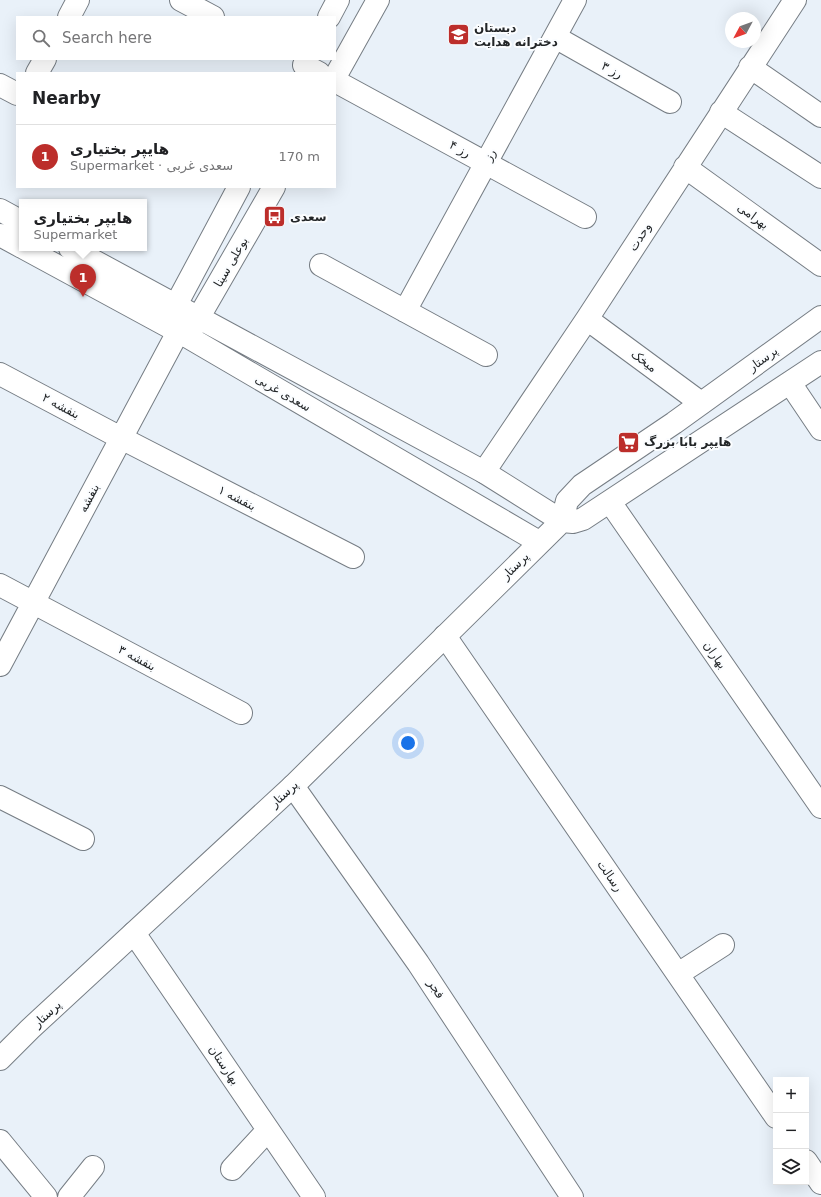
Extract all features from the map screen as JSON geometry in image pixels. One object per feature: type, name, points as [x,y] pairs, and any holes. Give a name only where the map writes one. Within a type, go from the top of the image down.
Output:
[{"type":"street","points":[[69,16],[78,0]]},
{"type":"street","points":[[182,0],[211,16]]},
{"type":"street","points":[[330,16],[338,0]]},
{"type":"street","points":[[336,75],[378,0]]},
{"type":"street","name":"رز","points":[[405,311],[575,0]]},
{"type":"street","name":"وحدت","points":[[484,472],[587,319],[795,0]]},
{"type":"street","name":"رز ۳","points":[[555,37],[670,102]]},
{"type":"street","points":[[38,72],[44,60]]},
{"type":"street","points":[[750,67],[821,116]]},
{"type":"street","name":"رز ۴","points":[[336,82],[585,217]]},
{"type":"street","points":[[0,85],[16,93]]},
{"type":"street","points":[[721,112],[821,177]]},
{"type":"street","name":"بهرامی","points":[[685,167],[821,265]]},
{"type":"street","points":[[177,331],[176,306],[238,188]]},
{"type":"street","name":"بوعلی سینا","points":[[177,331],[199,317],[273,188]]},
{"type":"street","points":[[0,210],[19,220]]},
{"type":"street","name":"سعدی غربی","points":[[0,235],[19,246]]},
{"type":"street","name":"سعدی غربی","points":[[29,251],[177,331],[539,542]]},
{"type":"street","points":[[75,251],[484,472],[562,521],[573,522],[583,519],[821,362]]},
{"type":"street","points":[[321,265],[486,355]]},
{"type":"street","name":"پرستار","points":[[0,1059],[293,786],[562,521],[567,501],[582,484],[701,403],[821,317]]},
{"type":"street","name":"میخک","points":[[587,319],[701,403]]},
{"type":"street","name":"بنفشه","points":[[0,665],[177,331]]},
{"type":"street","name":"بنفشه ۲","points":[[0,374],[121,438]]},
{"type":"street","points":[[790,383],[821,429]]},
{"type":"street","name":"بنفشه ۱","points":[[121,438],[353,557]]},
{"type":"street","name":"بهاران","points":[[610,502],[821,807]]},
{"type":"street","name":"بنفشه ۳","points":[[0,585],[241,713]]},
{"type":"street","name":"رسالت","points":[[445,636],[773,1113]]},
{"type":"street","name":"فجر","points":[[293,786],[418,962],[572,1197]]},
{"type":"street","points":[[0,797],[83,839]]},
{"type":"street","name":"بهارستان","points":[[134,933],[314,1197]]},
{"type":"street","points":[[678,974],[723,945]]},
{"type":"street","points":[[232,1169],[268,1130]]},
{"type":"street","points":[[0,1141],[46,1197]]},
{"type":"street","points":[[809,1165],[821,1182]]},
{"type":"street","points":[[69,1197],[93,1167]]},
{"type":"place","name":"دبستان دخترانه هدایت","points":[[458,35]]},
{"type":"place","name":"سعدی","points":[[275,217]]},
{"type":"place","name":"هایپر بختیاری","points":[[83,297]]},
{"type":"place","name":"هایپر بابا بزرگ","points":[[629,442]]}]
